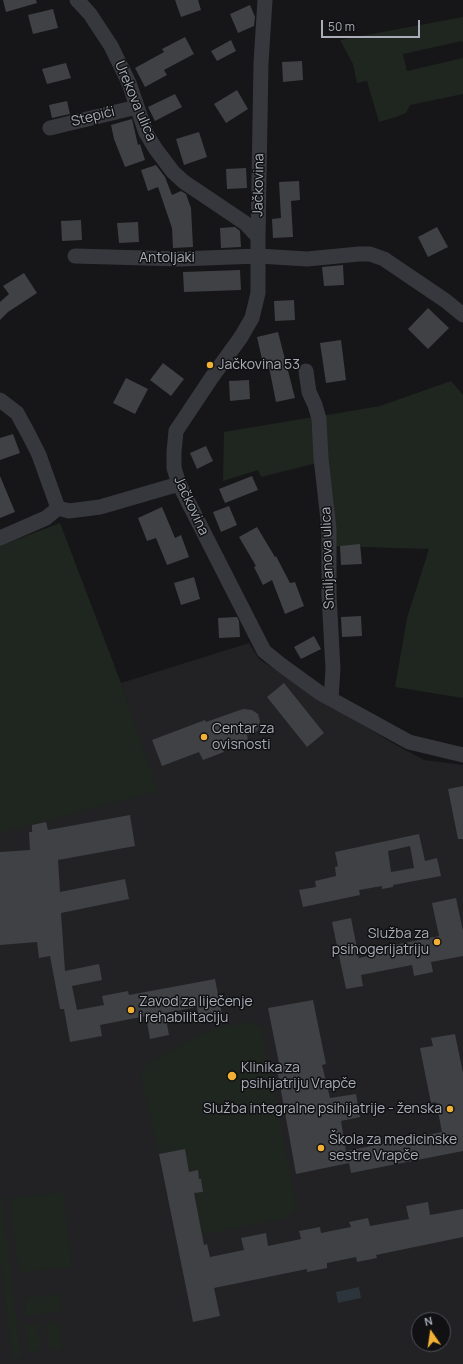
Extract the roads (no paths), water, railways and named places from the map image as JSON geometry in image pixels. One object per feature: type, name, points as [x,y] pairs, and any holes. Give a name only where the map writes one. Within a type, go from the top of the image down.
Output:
[{"type":"street","name":"Urekova ulica","points":[[77,0],[90,14],[111,46],[129,83],[146,133],[173,172],[184,182],[245,223],[258,237]]},
{"type":"street","name":"Jačkovina","points":[[265,0],[261,63],[258,293],[252,318],[241,337],[176,431],[174,468],[179,484],[264,651],[308,685],[409,742],[463,755]]},
{"type":"street","name":"Stepići","points":[[50,128],[137,107]]},
{"type":"street","name":"Antoljaki","points":[[76,256],[180,259],[258,256],[307,259],[359,254],[376,256],[391,263],[446,301],[463,315]]},
{"type":"street","name":"Smiljanova ulica","points":[[306,371],[309,392],[319,418],[320,458],[329,529],[329,595],[333,668],[331,699]]},
{"type":"street","points":[[0,400],[17,413],[30,435],[39,455],[58,508]]},
{"type":"street","points":[[58,508],[69,511],[100,507],[179,484]]},
{"type":"street","points":[[0,538],[46,518],[58,508]]},
{"type":"place","name":"Jačkovina 53","points":[[210,365]]},
{"type":"place","name":"Centar za ovisnosti","points":[[204,737]]},
{"type":"place","name":"Služba za psihogerijatriju","points":[[437,942]]},
{"type":"place","name":"Zavod za liječenje i rehabilitaciju","points":[[131,1010]]},
{"type":"place","name":"Klinika za psihijatriju Vrapče","points":[[232,1076]]},
{"type":"place","name":"Služba integralne psihijatrije - ženska","points":[[450,1109]]},
{"type":"place","name":"Škola za medicinske sestre Vrapče","points":[[321,1148]]}]
